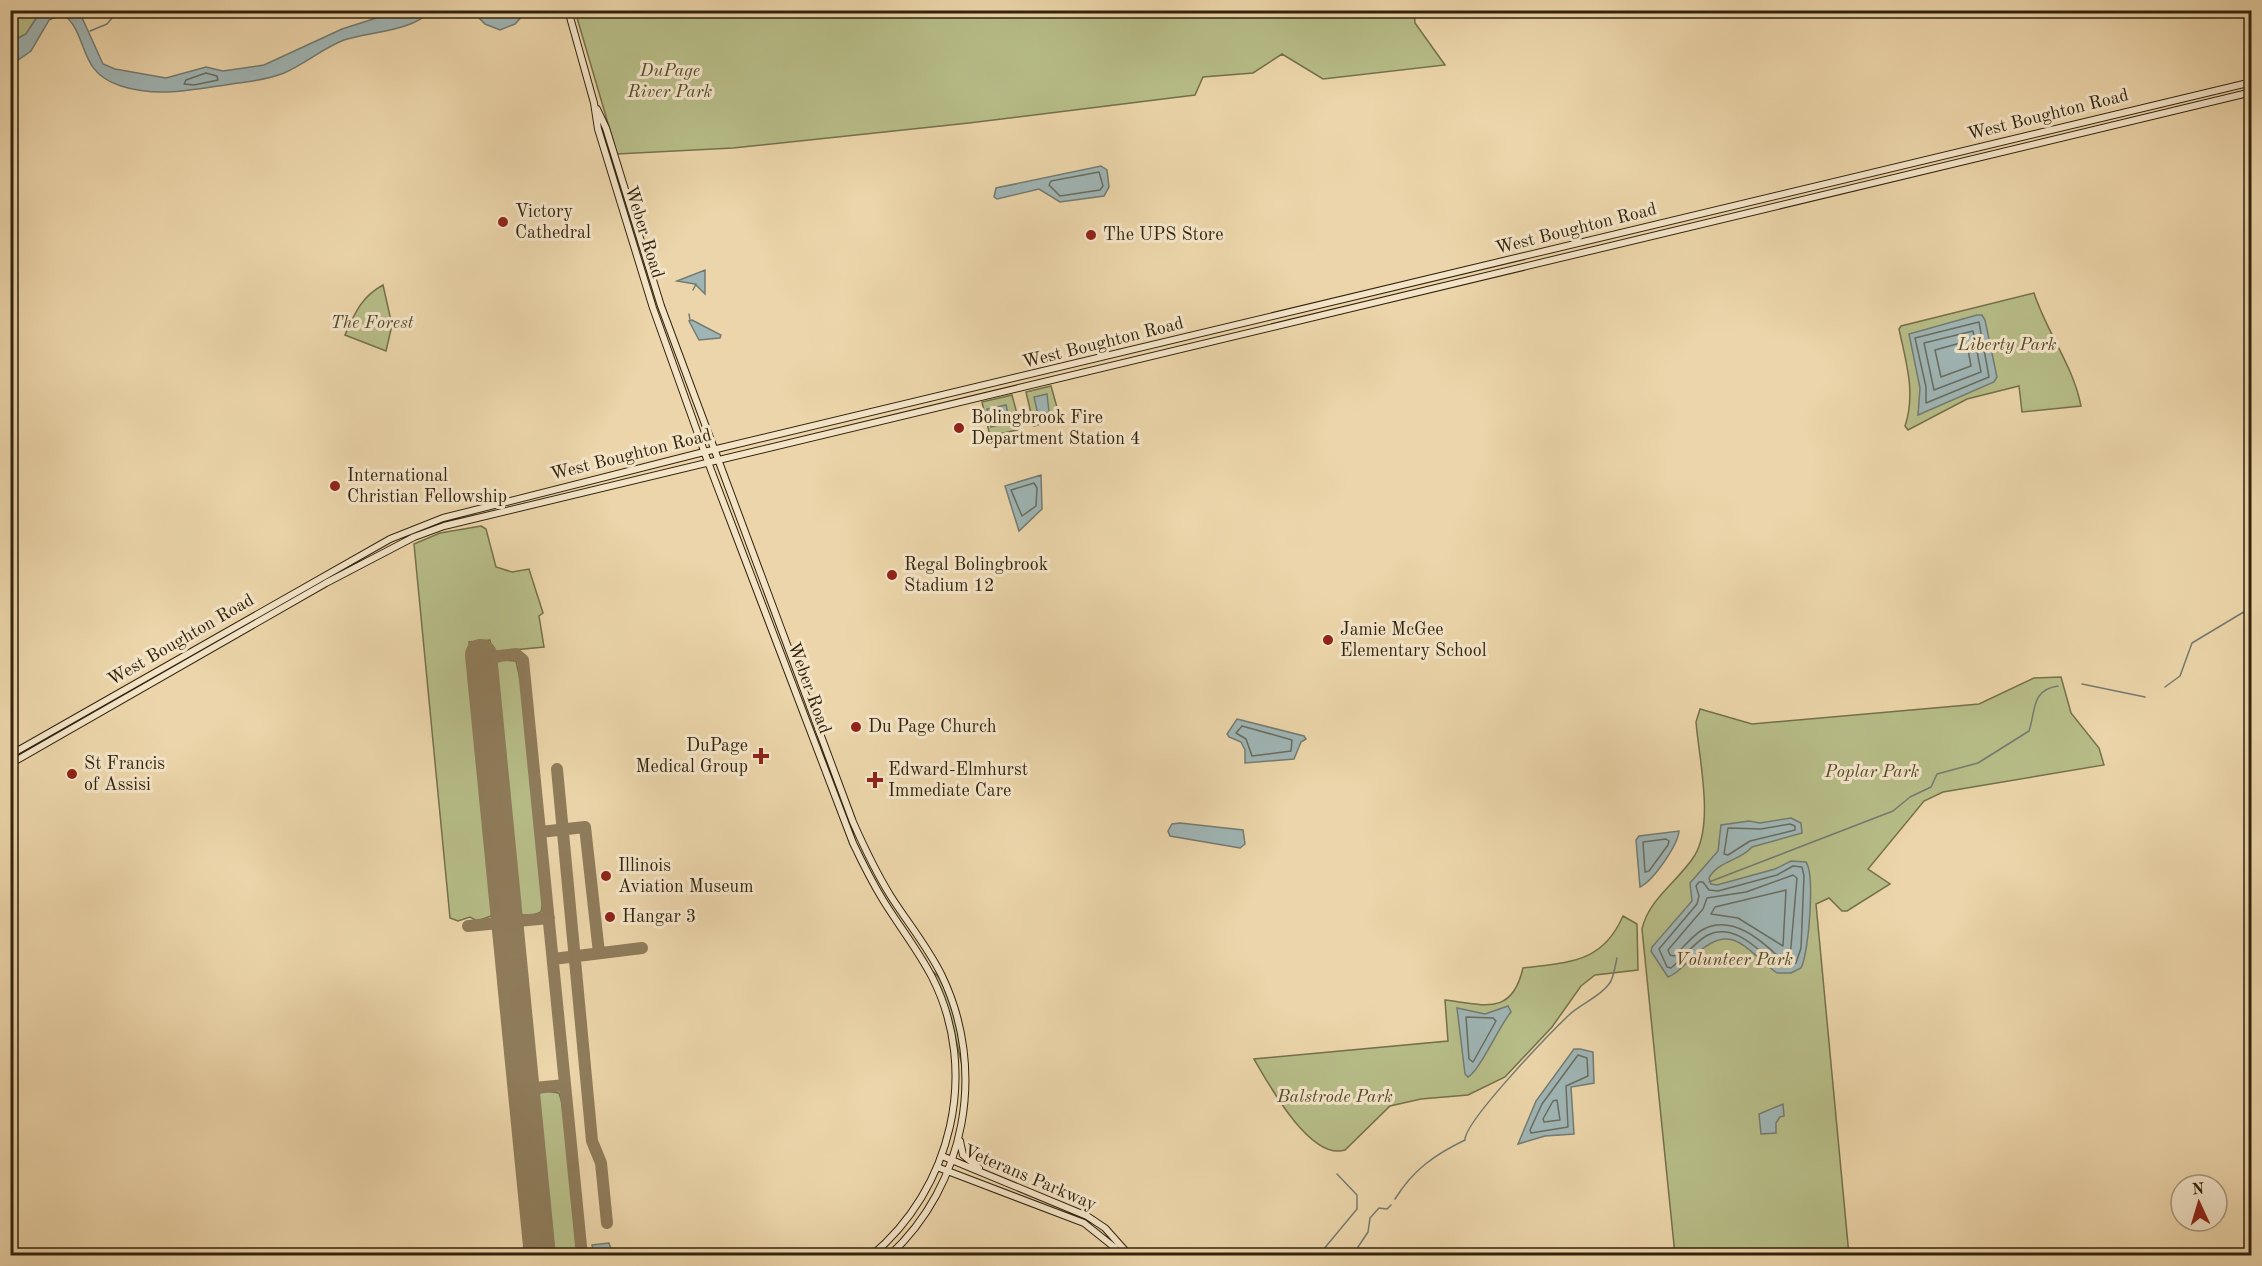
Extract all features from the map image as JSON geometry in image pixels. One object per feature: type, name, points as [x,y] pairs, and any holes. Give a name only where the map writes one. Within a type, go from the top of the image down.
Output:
[{"type":"main road","name":"Weber Road","points":[[568,10],[594,103],[598,129],[638,264],[704,452],[853,843],[883,900],[933,978],[943,1003],[955,1054],[956,1085],[951,1127],[937,1167],[907,1218],[872,1256]]},
{"type":"main road","name":"West Boughton Road","points":[[10,755],[341,566],[409,530],[443,518],[704,452],[2252,82]]},
{"type":"main road","name":"West Boughton Road","points":[[10,764],[326,584],[414,537],[464,521],[2252,92]]},
{"type":"main road","name":"Weber Road","points":[[594,103],[606,128],[661,306],[853,822],[891,896],[938,967],[954,1007],[966,1061],[966,1099],[960,1137],[947,1171],[917,1224],[889,1256]]},
{"type":"main road","points":[[743,551],[747,554],[757,574],[762,577]]},
{"type":"main road","points":[[960,1137],[963,1155],[987,1173]]},
{"type":"main road","name":"Veterans Parkway","points":[[942,1156],[1088,1216],[1105,1228],[1130,1256]]},
{"type":"main road","name":"Veterans Parkway","points":[[937,1167],[1084,1223],[1114,1247],[1120,1256]]},
{"type":"green space","points":[[11,11],[41,11],[26,34],[11,42]]},
{"type":"green space","name":"DuPage River Park","points":[[575,11],[1414,11],[1415,23],[1445,65],[1323,79],[1282,54],[1253,73],[1203,77],[1195,95],[969,123],[733,148],[617,154]]},
{"type":"green space","name":"The Forest","points":[[383,285],[392,325],[386,351],[345,335],[364,300]]},
{"type":"green space","name":"Liberty Park","points":[[2034,293],[2072,377],[2081,406],[2022,412],[2019,386],[1967,399],[1908,430],[1905,426],[1910,390],[1899,329],[1901,326]]},
{"type":"green space","points":[[1051,386],[1060,418],[1034,426],[1026,392]]},
{"type":"green space","points":[[1012,395],[1021,429],[990,436],[982,402]]},
{"type":"green space","points":[[481,526],[486,529],[496,567],[512,572],[529,569],[543,613],[539,616],[544,647],[492,652],[490,640],[469,642],[497,914],[477,921],[470,917],[458,921],[450,918],[414,544],[440,533]]},
{"type":"green space","points":[[503,660],[516,661],[523,693],[543,902],[541,912],[531,916],[516,914],[492,664]]},
{"type":"green space","name":"Volunteer Park","points":[[2061,677],[2071,713],[2099,748],[2104,765],[1943,792],[1924,801],[1868,869],[1890,884],[1847,911],[1842,911],[1829,898],[1816,904],[1849,1255],[1675,1255],[1642,929],[1651,908],[1695,855],[1701,841],[1704,826],[1704,790],[1696,722],[1700,709],[1752,724],[1979,704],[2034,678]]},
{"type":"green space","points":[[133,688],[134,690],[16,757]]},
{"type":"green space","name":"Balstrode Park","points":[[1623,916],[1637,924],[1638,970],[1595,975],[1581,986],[1552,1027],[1505,1077],[1468,1095],[1421,1099],[1390,1106],[1345,1150],[1332,1150],[1318,1144],[1305,1132],[1280,1101],[1254,1059],[1448,1041],[1445,1000],[1484,1005],[1504,1001],[1512,994],[1523,968],[1569,962],[1594,952],[1615,932]]},
{"type":"green space","points":[[933,972],[940,978],[950,1002],[958,1032],[963,1069],[949,1012]]},
{"type":"green space","points":[[546,1091],[559,1093],[562,1103],[579,1255],[549,1255],[534,1095]]},
{"type":"water","points":[[41,11],[79,11],[103,64],[115,69],[166,78],[206,67],[223,71],[264,65],[342,29],[398,11],[430,11],[423,18],[402,27],[344,40],[273,77],[195,90],[151,92],[121,86],[107,80],[97,72],[85,53],[77,32],[63,14],[49,20],[31,51],[11,65],[11,42],[26,34]]},
{"type":"water","points":[[472,11],[487,11],[494,17],[527,11],[515,24],[500,30],[485,24]]},
{"type":"water","points":[[1101,166],[1107,170],[1109,187],[1104,196],[1060,202],[1039,189],[997,199],[994,197],[996,188]]},
{"type":"water","points":[[705,270],[705,294],[695,284],[677,281]]},
{"type":"water","points":[[1982,315],[1985,320],[1997,377],[1994,382],[1918,415],[1920,388],[1909,334]]},
{"type":"water","points":[[692,320],[721,335],[720,338],[699,340],[689,321]]},
{"type":"water","points":[[1047,394],[1049,412],[1038,415],[1034,397]]},
{"type":"water","points":[[1006,405],[1010,422],[991,427],[987,409]]},
{"type":"water","points":[[1041,475],[1042,509],[1019,531],[1005,486]]},
{"type":"water","points":[[1237,719],[1304,736],[1306,739],[1301,742],[1294,759],[1245,763],[1245,750],[1241,742],[1227,734]]},
{"type":"water","points":[[1791,818],[1801,823],[1802,833],[1752,847],[1723,864],[1709,878],[1711,884],[1717,885],[1775,869],[1791,861],[1806,862],[1810,882],[1810,914],[1801,968],[1791,973],[1777,973],[1746,947],[1728,939],[1718,940],[1706,946],[1668,977],[1651,951],[1652,947],[1692,901],[1690,883],[1718,851],[1721,825],[1749,821],[1760,823]]},
{"type":"water","points":[[1172,824],[1243,830],[1245,844],[1240,848],[1170,836],[1168,831]]},
{"type":"water","points":[[1679,831],[1664,862],[1640,887],[1636,840],[1639,836]]},
{"type":"water","points":[[1508,1006],[1511,1012],[1478,1067],[1468,1077],[1465,1074],[1457,1008],[1485,1014]]},
{"type":"water","points":[[1574,1049],[1593,1052],[1594,1083],[1571,1087],[1574,1134],[1545,1136],[1518,1144],[1536,1101]]},
{"type":"water","points":[[1783,1104],[1784,1116],[1780,1117],[1776,1123],[1776,1133],[1761,1134],[1759,1114]]},
{"type":"water","points":[[609,1243],[613,1255],[594,1255],[592,1245]]},
{"type":"waterway","points":[[90,31],[107,24],[119,10]]},
{"type":"waterway","points":[[693,290],[696,284]]},
{"type":"waterway","points":[[689,314],[690,320]]},
{"type":"waterway","points":[[2165,687],[2180,676],[2192,643],[2252,607]]},
{"type":"waterway","points":[[2082,684],[2145,697]]},
{"type":"waterway","points":[[1709,882],[1893,811],[1910,797],[1931,787],[1937,774],[1978,763],[2029,731],[2039,696],[2049,688],[2058,686]]},
{"type":"waterway","points":[[1395,1199],[1425,1164],[1465,1140],[1468,1130],[1478,1115],[1528,1057],[1569,1015],[1605,989],[1612,979],[1617,958]]},
{"type":"waterway","points":[[1318,1256],[1357,1209],[1357,1195],[1337,1174]]},
{"type":"waterway","points":[[1352,1256],[1368,1232],[1370,1218],[1379,1208],[1387,1209],[1391,1205]]},
{"type":"waterway","points":[[1300,1250],[1313,1256]]},
{"type":"taxiway","points":[[481,658],[516,654],[523,660],[582,1256]]},
{"type":"taxiway","points":[[557,769],[592,1141],[601,1163],[607,1223]]},
{"type":"taxiway","points":[[540,832],[585,827],[599,953]]},
{"type":"taxiway","points":[[468,926],[549,918]]},
{"type":"taxiway","points":[[553,959],[642,948]]},
{"type":"taxiway","points":[[524,1089],[565,1085]]},
{"type":"runway","points":[[481,655],[540,1256]]},
{"type":"place","name":"Victory Cathedral","points":[[503,222]]},
{"type":"place","name":"The UPS Store","points":[[1091,235]]},
{"type":"place","name":"Bolingbrook Fire Department Station 4","points":[[959,428]]},
{"type":"place","name":"International Christian Fellowship","points":[[335,486]]},
{"type":"place","name":"Regal Bolingbrook Stadium 12","points":[[892,575]]},
{"type":"place","name":"Jamie McGee Elementary School","points":[[1328,640]]},
{"type":"place","name":"Du Page Church","points":[[856,727]]},
{"type":"place","name":"DuPage Medical Group","points":[[761,756]]},
{"type":"place","name":"St Francis of Assisi","points":[[72,774]]},
{"type":"place","name":"Edward-Elmhurst Immediate Care","points":[[875,780]]},
{"type":"place","name":"Illinois Aviation Museum","points":[[606,876]]},
{"type":"place","name":"Hangar 3","points":[[610,917]]},
{"type":"park label","name":"Poplar Park","points":[[1872,772]]}]
